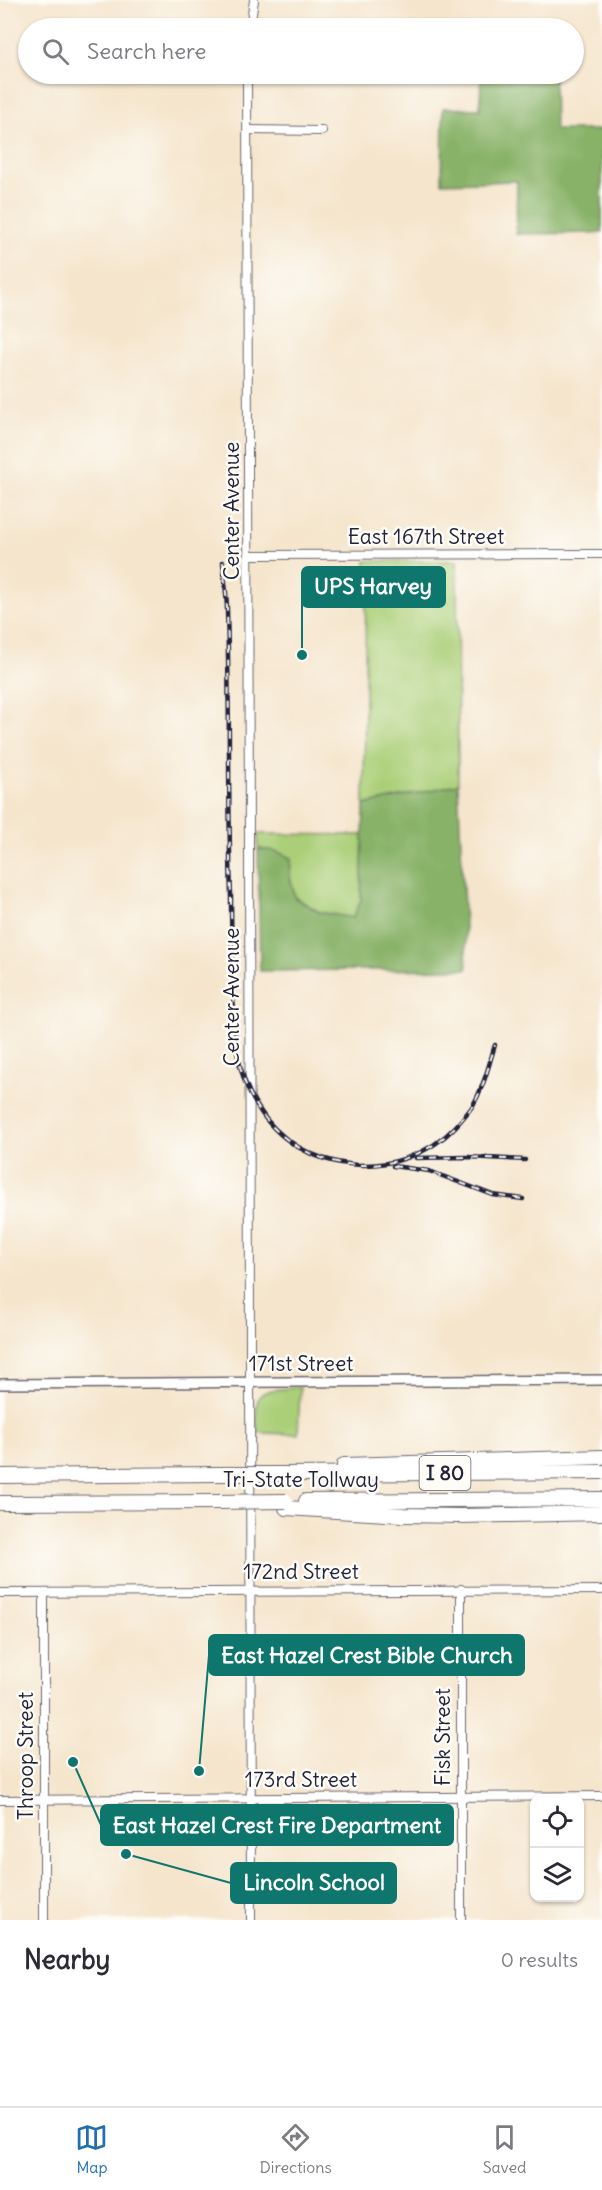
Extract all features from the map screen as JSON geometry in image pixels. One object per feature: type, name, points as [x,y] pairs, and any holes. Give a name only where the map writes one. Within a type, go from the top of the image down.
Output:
[{"type":"highway","points":[[286,1474],[335,1466],[369,1464],[602,1457]]},
{"type":"highway","name":"Tri-State Tollway","points":[[0,1476],[602,1472]]},
{"type":"highway","name":"Tri-State Tollway","points":[[0,1503],[221,1502],[286,1505],[602,1498]]},
{"type":"highway","points":[[286,1505],[403,1515],[599,1514]]},
{"type":"street","points":[[251,18],[254,0]]},
{"type":"street","name":"Center Avenue","points":[[247,84],[250,555],[251,1920]]},
{"type":"street","points":[[248,130],[322,131]]},
{"type":"street","name":"East 167th Street","points":[[250,555],[602,555]]},
{"type":"street","name":"171st Street","points":[[0,1384],[602,1380]]},
{"type":"street","name":"Fisk Street","points":[[461,1589],[461,1920]]},
{"type":"street","name":"172nd Street","points":[[0,1593],[602,1590]]},
{"type":"street","name":"Throop Street","points":[[44,1593],[44,1920]]},
{"type":"street","name":"173rd Street","points":[[0,1800],[602,1796]]},
{"type":"green space","points":[[481,84],[554,84],[555,130],[602,130],[602,233],[516,234],[517,181],[442,183],[443,108],[480,109]]},
{"type":"green space","points":[[366,561],[457,561],[458,784],[364,805]]},
{"type":"green space","points":[[458,784],[467,969],[260,971],[258,849],[275,851],[291,858],[290,877],[295,898],[319,912],[353,918],[361,900],[364,805]]},
{"type":"green space","points":[[258,834],[363,835],[361,900],[354,918],[319,912],[295,897],[290,877],[291,858],[275,851],[258,849]]},
{"type":"green space","points":[[300,1387],[298,1434],[257,1433],[257,1408],[261,1395],[274,1390]]},
{"type":"railway","points":[[223,562],[227,599],[230,861],[235,1031],[239,1062],[249,1092],[275,1129],[298,1147],[324,1159],[352,1164],[380,1164],[408,1158],[433,1145],[456,1126],[477,1098],[495,1045]]},
{"type":"railway","points":[[416,1158],[468,1157],[525,1160]]},
{"type":"railway","points":[[393,1166],[429,1171],[493,1195],[523,1199]]},
{"type":"place","name":"UPS Harvey","points":[[302,655]]},
{"type":"place","name":"East Hazel Crest Fire Department","points":[[73,1762]]},
{"type":"place","name":"East Hazel Crest Bible Church","points":[[199,1771]]},
{"type":"place","name":"Lincoln School","points":[[126,1854]]}]
